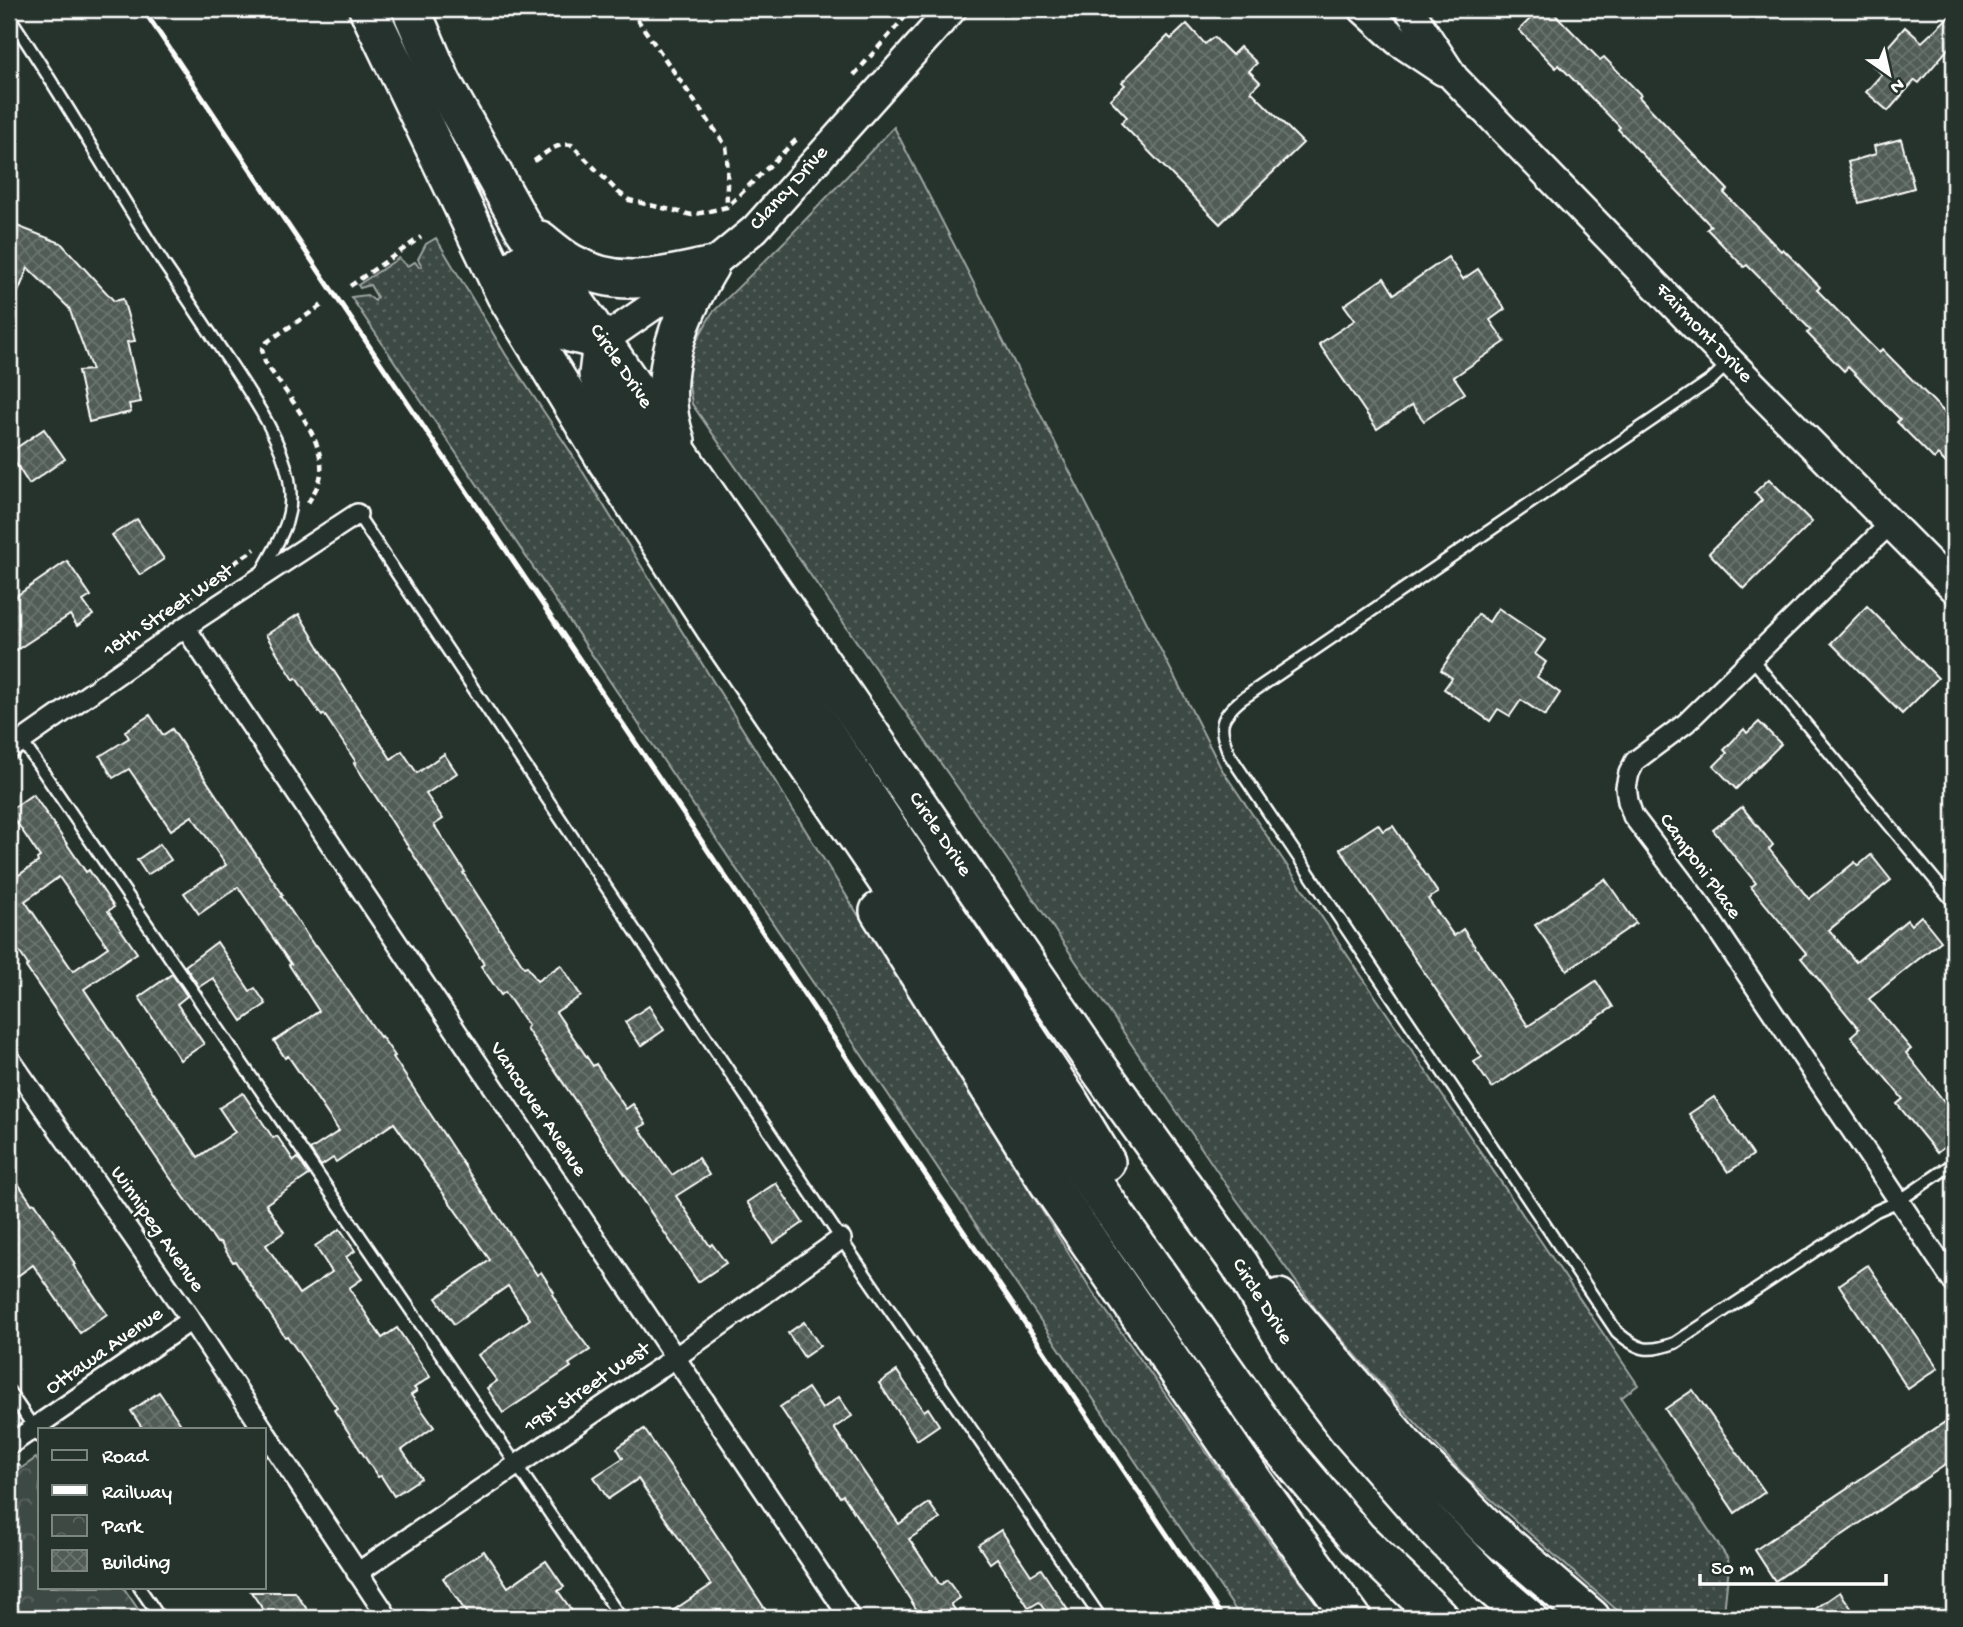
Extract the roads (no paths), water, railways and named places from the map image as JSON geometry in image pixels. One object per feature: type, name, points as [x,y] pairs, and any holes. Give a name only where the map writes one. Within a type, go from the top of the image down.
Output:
[{"type":"highway","points":[[368,9],[481,248],[519,320],[721,637],[1084,1170],[1296,1467],[1332,1511],[1440,1618]]},
{"type":"highway","name":"Circle Drive","points":[[411,9],[442,82],[523,227],[553,273],[1092,1059],[1240,1265],[1302,1369],[1351,1433],[1462,1556],[1528,1618]]},
{"type":"highway","points":[[410,99],[464,166],[550,314],[570,333],[602,341],[598,374],[617,419],[1069,1101],[1166,1258],[1255,1411]]},
{"type":"highway","points":[[523,227],[570,263],[616,280],[653,279],[709,267]]},
{"type":"highway","points":[[684,461],[669,422],[667,392],[671,349],[688,303],[709,267]]},
{"type":"highway","points":[[721,637],[822,821],[1048,1182],[1254,1482],[1352,1618]]},
{"type":"highway","points":[[1240,1265],[1285,1303],[1403,1444],[1489,1530],[1591,1618]]},
{"type":"street","name":"Clancy Drive","points":[[602,341],[709,267],[755,229],[952,9]]},
{"type":"street","name":"Fairmont Drive","points":[[1363,9],[1398,41],[1454,78]]},
{"type":"street","name":"Fairmont Drive","points":[[1409,9],[1454,78],[1954,588]]},
{"type":"street","name":"18th Street West","points":[[16,745],[185,627],[357,514]]},
{"type":"street","name":"Camponi Place","points":[[1891,523],[1686,723],[1635,761],[1626,787],[1633,816],[1702,907],[1954,1283]]},
{"type":"street","name":"Vancouver Avenue","points":[[185,627],[850,1618]]},
{"type":"street","name":"Winnipeg Avenue","points":[[9,1058],[263,1428]]},
{"type":"street","name":"19st Street West","points":[[357,1573],[676,1357],[841,1239]]},
{"type":"street","name":"Ottawa Avenue","points":[[44,1428],[191,1320]]},
{"type":"street","name":"Ottawa Avenue","points":[[9,1444],[37,1433]]},
{"type":"street","name":"Winnipeg Avenue","points":[[266,1433],[388,1618]]},
{"type":"lane","points":[[9,16],[163,261],[253,398],[278,443],[289,479],[291,508],[286,527],[258,578]]},
{"type":"lane","points":[[1730,362],[1700,387],[1242,699],[1225,713],[1223,740],[1229,754],[1617,1332],[1630,1343],[1644,1350],[1659,1349],[1675,1343],[1876,1211],[1899,1201],[1954,1163]]},
{"type":"lane","points":[[357,514],[841,1239],[1101,1618]]},
{"type":"lane","points":[[1752,659],[1954,903]]},
{"type":"lane","points":[[16,745],[621,1618]]},
{"type":"lane","points":[[9,1391],[37,1433]]},
{"type":"lane","points":[[140,1588],[160,1618]]},
{"type":"railway","points":[[143,9],[1223,1618]]}]
